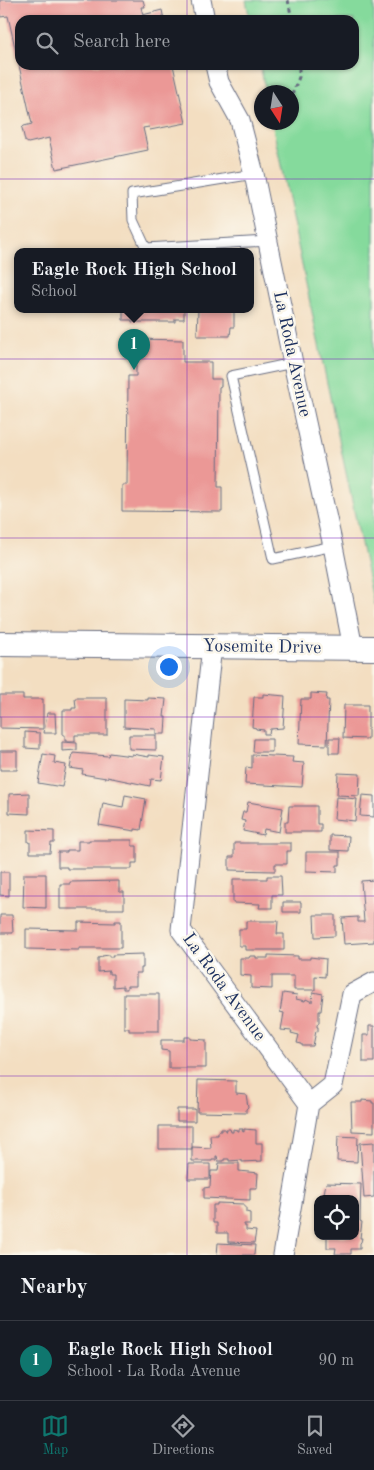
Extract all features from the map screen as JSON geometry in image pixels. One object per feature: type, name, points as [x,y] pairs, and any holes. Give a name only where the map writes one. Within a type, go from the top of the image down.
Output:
[{"type":"street","points":[[201,0],[204,15]]},
{"type":"street","name":"La Roda Avenue","points":[[216,70],[219,82],[240,120],[254,174],[333,546],[364,648]]},
{"type":"street","name":"Yosemite Drive","points":[[0,644],[364,648]]},
{"type":"street","name":"La Roda Avenue","points":[[212,646],[181,930],[309,1104]]},
{"type":"street","points":[[284,1255],[309,1104],[333,1085],[352,994],[374,982]]},
{"type":"lane","points":[[254,174],[132,194],[133,220],[146,248],[268,241]]},
{"type":"lane","points":[[293,362],[231,376],[272,559],[333,546]]},
{"type":"path","points":[[288,0],[291,15]]},
{"type":"path","points":[[296,85],[300,70]]},
{"type":"green space","points":[[246,0],[374,0],[374,605],[273,130],[299,130],[299,85],[264,85],[261,70],[359,70],[359,15],[249,15]]},
{"type":"building","points":[[0,0],[143,0],[145,7],[141,7],[143,15],[15,15],[15,48],[8,16],[0,17]]},
{"type":"building","points":[[162,10],[163,15],[143,15]]},
{"type":"building","points":[[20,70],[174,70],[186,123],[150,130],[149,127],[143,128],[148,150],[56,169],[49,138],[28,143],[25,141],[22,128],[32,124]]},
{"type":"building","points":[[123,313],[184,313],[184,319],[175,319],[175,322],[132,322],[132,320],[123,320]]},
{"type":"building","points":[[198,313],[234,313],[234,327],[231,327],[230,336],[197,336]]},
{"type":"building","points":[[136,339],[183,340],[183,362],[211,362],[211,379],[221,379],[221,386],[219,387],[218,487],[222,487],[222,512],[122,511],[122,485],[127,485],[128,376],[136,376]]},
{"type":"building","points":[[311,693],[327,694],[326,700],[329,700],[327,745],[299,744],[301,699],[311,699]]},
{"type":"building","points":[[263,694],[285,696],[283,728],[270,729],[269,734],[264,734],[264,730],[252,727],[254,697],[263,697]]},
{"type":"building","points":[[0,695],[23,695],[23,699],[43,699],[43,729],[0,728]]},
{"type":"building","points":[[75,698],[107,698],[107,735],[75,735],[75,741],[65,741],[65,735],[63,735],[63,710],[76,708]]},
{"type":"building","points":[[148,698],[166,699],[165,734],[156,734],[156,729],[124,727],[124,699],[148,700]]},
{"type":"building","points":[[344,705],[368,705],[368,739],[343,738]]},
{"type":"building","points":[[47,713],[55,713],[56,733],[44,733]]},
{"type":"building","points":[[25,732],[40,733],[40,749],[25,748]]},
{"type":"building","points":[[129,735],[156,735],[156,750],[129,749]]},
{"type":"building","points":[[329,738],[340,738],[339,753],[329,753]]},
{"type":"building","points":[[254,739],[272,739],[272,752],[253,752]]},
{"type":"building","points":[[62,742],[77,743],[77,750],[62,751]]},
{"type":"building","points":[[0,751],[17,751],[17,770],[0,770]]},
{"type":"building","points":[[73,753],[108,756],[109,753],[132,756],[132,754],[164,757],[161,780],[151,779],[150,786],[82,774],[83,770],[70,768]]},
{"type":"building","points":[[43,754],[55,756],[54,763],[66,765],[62,787],[38,783]]},
{"type":"building","points":[[252,755],[293,757],[292,762],[304,763],[302,787],[245,784],[246,767],[252,768]]},
{"type":"building","points":[[338,773],[360,774],[359,796],[337,795]]},
{"type":"building","points":[[29,793],[29,814],[9,813],[9,794]]},
{"type":"building","points":[[125,795],[146,799],[141,830],[135,829],[135,831],[99,825],[103,803],[123,807]]},
{"type":"building","points":[[362,795],[374,796],[374,817],[360,816]]},
{"type":"building","points":[[336,797],[357,799],[355,821],[334,819]]},
{"type":"building","points":[[248,802],[283,808],[279,832],[264,829],[263,835],[243,831],[245,821],[241,820],[243,812],[246,812]]},
{"type":"building","points":[[289,806],[317,806],[317,824],[321,824],[321,832],[285,832],[285,822],[288,822]]},
{"type":"building","points":[[28,830],[54,831],[54,843],[51,843],[50,853],[30,853]]},
{"type":"building","points":[[330,835],[349,836],[348,851],[330,850]]},
{"type":"building","points":[[132,840],[132,846],[137,846],[137,863],[132,863],[132,869],[67,869],[67,867],[58,867],[58,852],[78,850],[78,841]]},
{"type":"building","points":[[234,843],[291,843],[291,851],[287,851],[287,864],[275,864],[275,871],[229,870],[229,857],[234,857]]},
{"type":"building","points":[[306,852],[340,852],[340,865],[337,865],[337,872],[306,871]]},
{"type":"building","points":[[0,872],[9,872],[9,896],[0,895]]},
{"type":"building","points":[[24,874],[46,874],[46,908],[23,907]]},
{"type":"building","points":[[267,876],[281,876],[282,895],[272,895],[272,908],[259,908],[260,904],[233,903],[233,879],[267,879]]},
{"type":"building","points":[[374,880],[374,942],[344,944],[342,918],[358,917],[358,922],[364,922],[361,881]]},
{"type":"building","points":[[119,881],[119,892],[124,892],[124,909],[60,909],[60,884]]},
{"type":"building","points":[[283,902],[301,902],[301,912],[283,912]]},
{"type":"building","points":[[0,915],[12,915],[13,933],[0,933]]},
{"type":"building","points":[[314,915],[335,915],[335,936],[315,937]]},
{"type":"building","points":[[115,921],[121,921],[121,948],[79,948],[79,950],[26,949],[26,929],[78,930],[78,922],[115,923]]},
{"type":"building","points":[[246,921],[278,921],[277,934],[284,934],[284,950],[245,950],[245,946],[239,946],[239,929],[246,929]]},
{"type":"building","points":[[143,954],[143,968],[141,968],[141,973],[136,973],[136,986],[127,986],[127,989],[123,989],[123,986],[113,987],[113,974],[109,974],[109,971],[98,972],[98,958],[102,956],[109,955],[109,957],[113,957],[112,955]]},
{"type":"building","points":[[268,955],[298,956],[298,959],[310,959],[310,957],[326,959],[325,977],[315,976],[315,990],[294,990],[294,976],[272,976],[272,989],[251,988],[251,976],[240,975],[240,958],[256,956],[256,958],[268,958]]},
{"type":"building","points":[[313,992],[323,994],[317,1025],[318,1032],[316,1031],[313,1046],[302,1046],[302,1044],[297,1043],[299,1035],[291,1033],[292,1031],[281,1030],[284,1013],[280,1012],[283,993],[297,995],[296,999],[305,1001],[306,999],[312,1002]]},
{"type":"building","points":[[124,994],[159,994],[159,1031],[129,1031],[129,1028],[124,1028]]},
{"type":"building","points":[[369,1026],[374,1026],[374,1062],[363,1062],[363,1035],[369,1035]]},
{"type":"building","points":[[184,1037],[206,1040],[206,1068],[169,1068],[169,1051],[161,1050],[161,1040],[184,1040]]},
{"type":"building","points":[[198,1080],[236,1081],[236,1093],[246,1094],[248,1107],[246,1113],[197,1112]]},
{"type":"building","points":[[362,1100],[374,1103],[374,1132],[352,1131],[351,1102],[362,1102]]},
{"type":"building","points":[[177,1109],[195,1109],[195,1121],[177,1121]]},
{"type":"building","points":[[159,1126],[192,1126],[192,1149],[159,1149]]},
{"type":"building","points":[[221,1129],[226,1131],[226,1129],[230,1129],[231,1132],[233,1132],[233,1129],[239,1131],[239,1129],[243,1129],[242,1131],[244,1132],[244,1129],[256,1130],[256,1143],[262,1143],[262,1161],[242,1162],[242,1160],[229,1161],[229,1159],[224,1159],[224,1161],[218,1161],[216,1156],[216,1160],[212,1161],[192,1161],[192,1147],[211,1148],[210,1135],[218,1135],[218,1131],[221,1131]]},
{"type":"building","points":[[338,1136],[358,1137],[357,1162],[337,1161]]},
{"type":"building","points":[[374,1142],[374,1197],[364,1198],[360,1143]]},
{"type":"building","points":[[219,1163],[239,1163],[239,1171],[258,1173],[257,1188],[250,1188],[250,1200],[204,1198],[204,1188],[210,1187],[211,1171],[218,1171]]},
{"type":"building","points":[[189,1164],[210,1164],[210,1179],[188,1179]]},
{"type":"building","points":[[326,1183],[361,1184],[360,1221],[362,1222],[360,1238],[362,1238],[360,1249],[351,1249],[351,1254],[335,1254],[336,1248],[327,1248],[327,1240],[359,1240],[359,1195],[324,1195]]},
{"type":"building","points":[[217,1203],[244,1204],[246,1212],[250,1213],[250,1224],[244,1224],[244,1226],[246,1226],[246,1230],[256,1231],[254,1243],[228,1242],[228,1233],[217,1233],[217,1223],[213,1223],[213,1205],[217,1205]]},
{"type":"building","points":[[218,1243],[255,1245],[254,1255],[217,1255]]},
{"type":"place","name":"Eagle Rock High School","points":[[134,370]]}]
